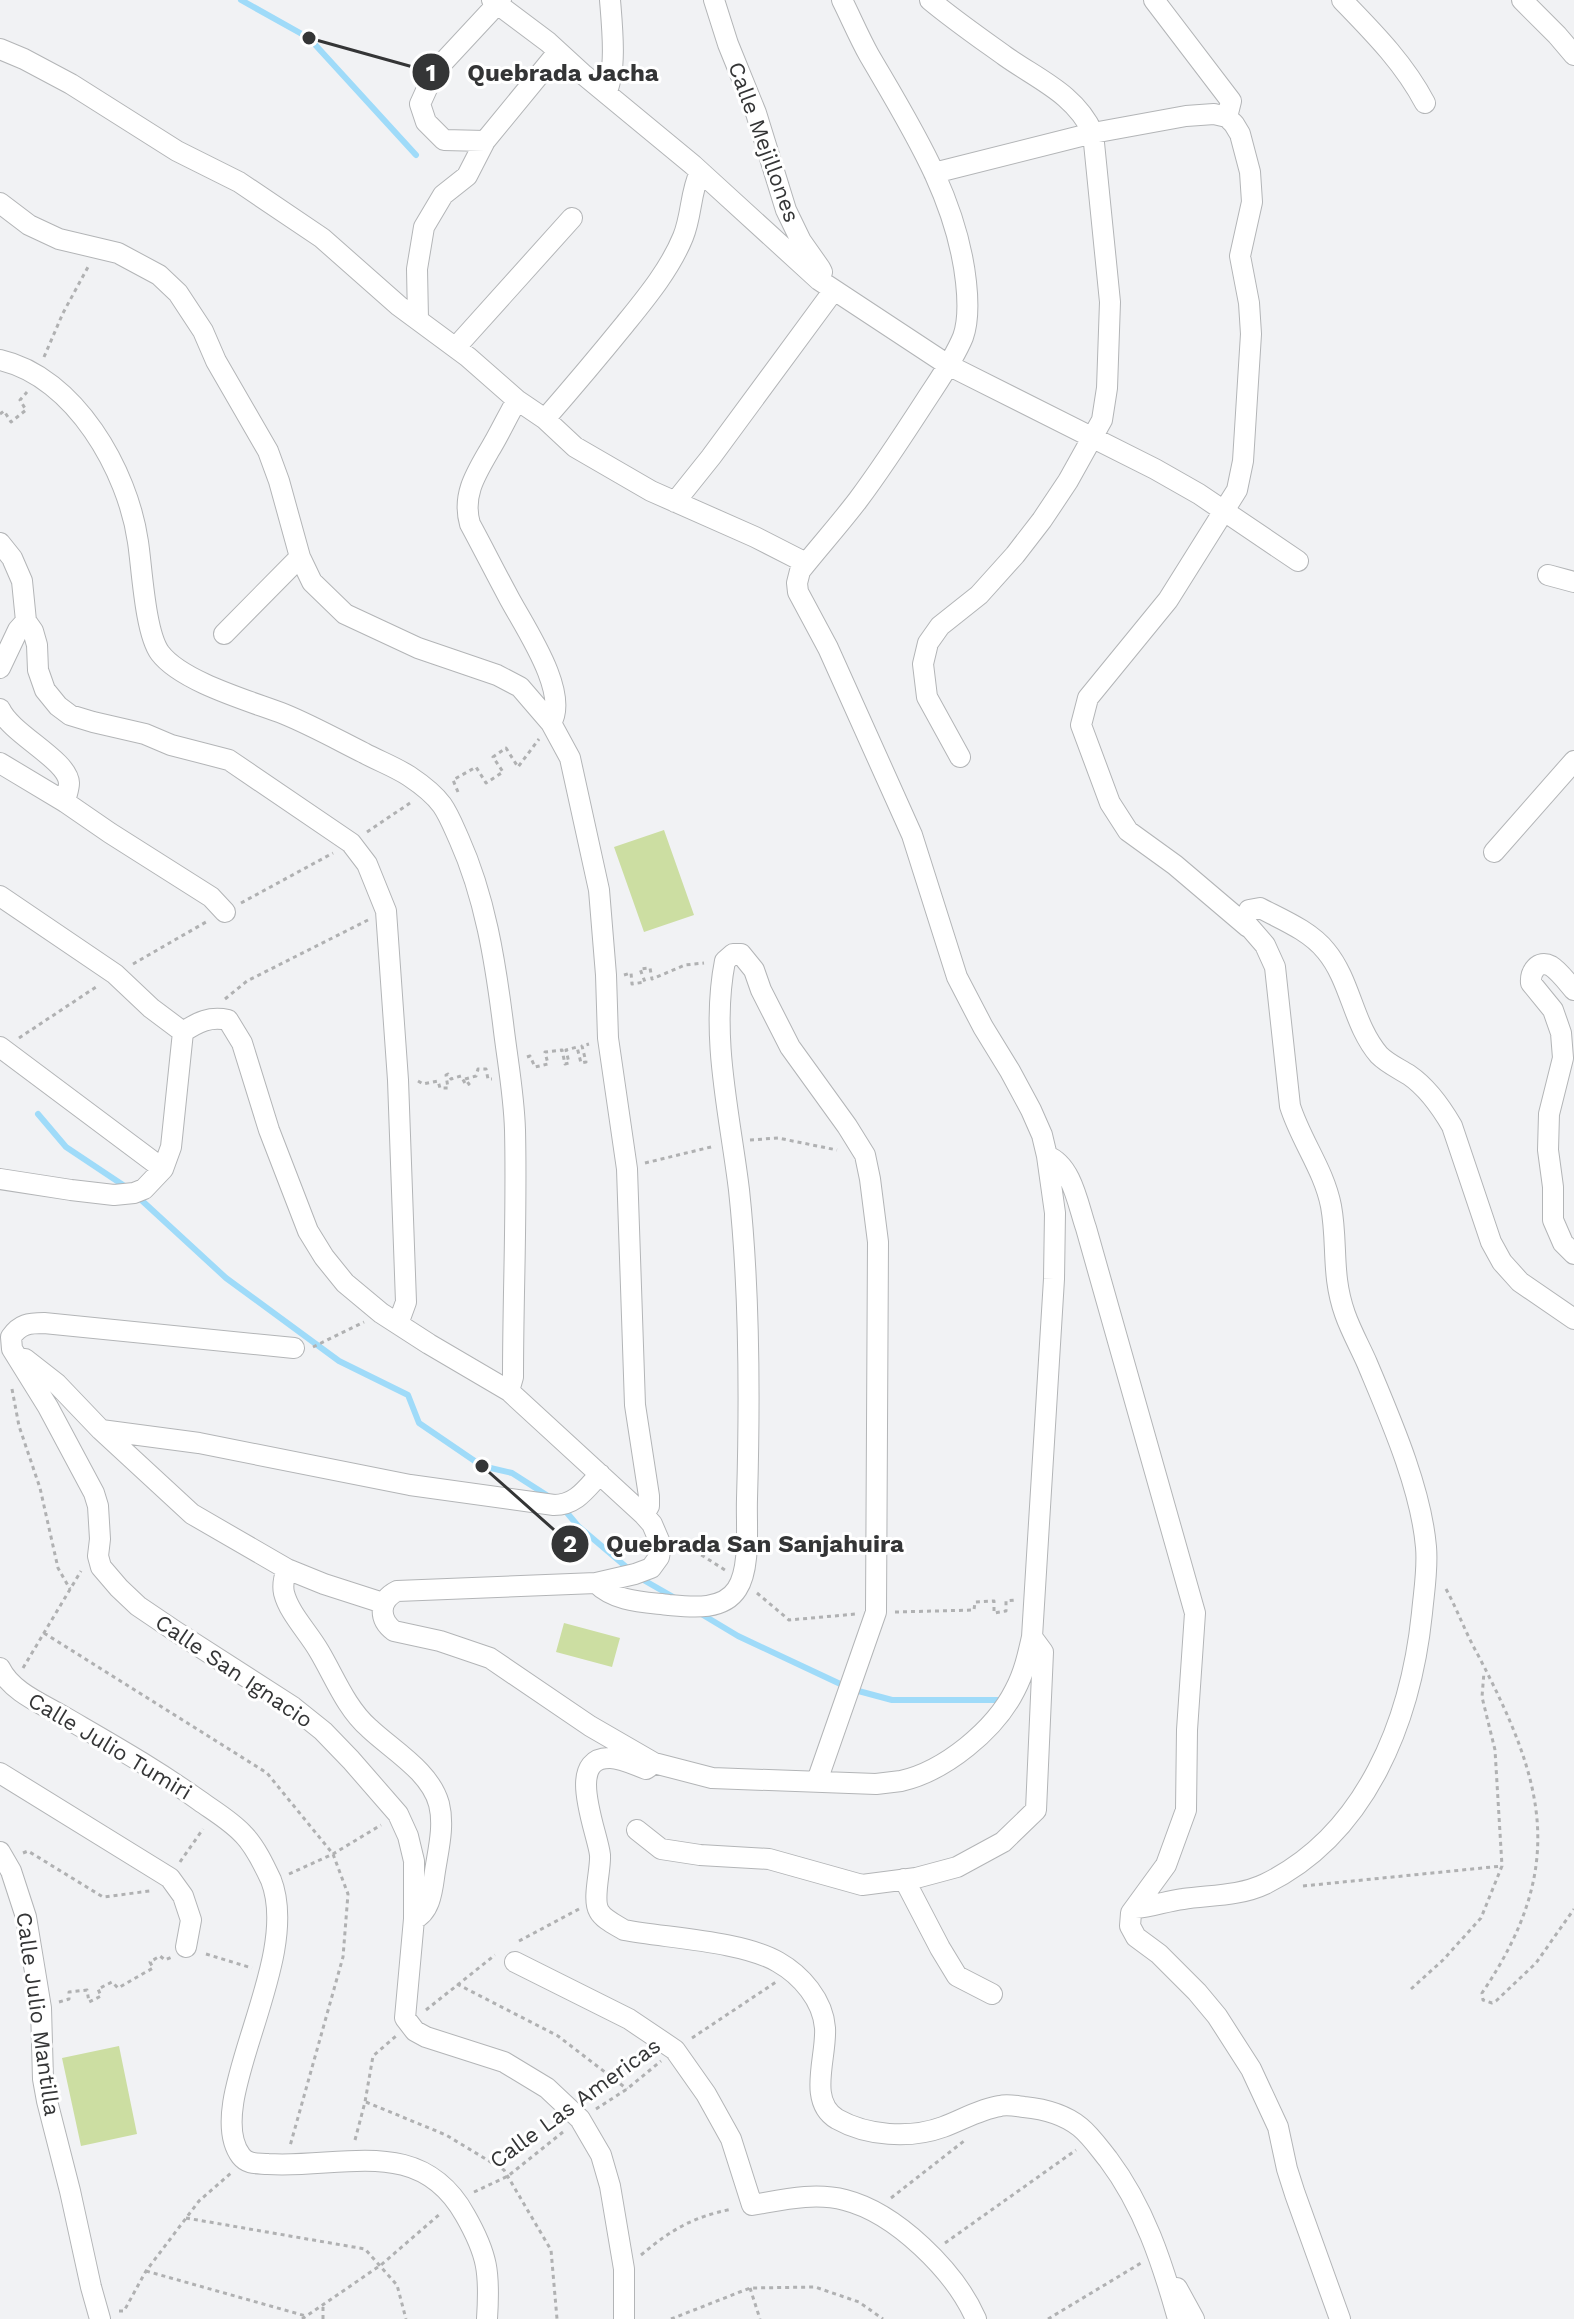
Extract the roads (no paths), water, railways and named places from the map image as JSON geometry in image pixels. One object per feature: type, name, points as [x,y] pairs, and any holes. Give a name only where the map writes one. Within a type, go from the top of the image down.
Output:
[{"type":"street","points":[[606,93],[611,81],[610,0]]},
{"type":"street","name":"Calle Mejillones","points":[[714,0],[756,113],[786,210],[801,241],[820,268],[826,285]]},
{"type":"street","points":[[183,1032],[217,1017],[228,1020],[242,1043],[269,1130],[308,1231],[345,1283],[398,1324],[509,1391],[644,1515],[658,1535],[661,1545],[659,1557],[651,1568],[596,1583],[397,1591],[383,1603],[384,1620],[394,1631],[440,1641],[490,1658],[590,1726],[654,1763],[712,1778],[876,1784],[903,1780],[965,1749],[1003,1712],[1016,1689],[1032,1637],[1054,1279],[1055,1213],[1047,1156],[1031,1110],[957,977],[912,835],[828,648],[798,592],[797,583],[800,571],[857,501],[900,441],[964,335],[967,294],[957,230],[934,173],[842,0]]},
{"type":"street","points":[[930,0],[1006,57],[1068,98],[1085,117],[1093,133],[1110,302],[1107,388],[1102,420],[1093,439],[1042,520],[1015,555],[979,595],[940,626],[928,643],[923,664],[927,697],[960,757]]},
{"type":"street","points":[[1154,0],[1231,101],[1227,117]]},
{"type":"street","points":[[1342,0],[1413,79],[1425,103]]},
{"type":"street","points":[[1522,0],[1574,55]]},
{"type":"street","points":[[485,141],[444,140],[426,122],[420,104],[435,71],[497,1],[700,172],[826,285],[948,365],[1166,475],[1298,561]]},
{"type":"street","points":[[0,49],[71,84],[177,151],[239,182],[322,238],[399,306],[456,347],[575,447],[627,478],[806,563]]},
{"type":"street","points":[[418,319],[417,269],[424,227],[443,195],[467,176],[485,141],[558,52]]},
{"type":"street","points":[[934,173],[1093,133],[1186,116],[1214,114],[1227,117],[1240,134],[1250,172],[1252,202],[1240,256],[1251,334],[1243,461],[1237,490],[1168,600],[1088,698],[1081,725],[1110,803],[1128,831],[1175,865],[1248,927],[1265,945],[1275,967],[1290,1106],[1327,1190],[1334,1222],[1334,1259],[1340,1298],[1402,1455],[1423,1524],[1426,1564],[1420,1627],[1405,1699],[1388,1749],[1372,1784],[1357,1806],[1321,1845],[1264,1884],[1237,1893],[1200,1896],[1135,1908]]},
{"type":"street","points":[[545,419],[648,296],[672,259],[684,237],[691,213],[694,183],[700,172]]},
{"type":"street","points":[[0,203],[29,225],[59,239],[118,253],[159,275],[178,293],[203,331],[216,361],[268,451],[300,557],[312,582],[345,614],[418,648],[497,675],[520,687],[551,723],[570,758],[599,890],[608,1038],[627,1169],[635,1405],[649,1496],[649,1506],[644,1515]]},
{"type":"street","points":[[456,347],[572,218]]},
{"type":"street","points":[[675,502],[711,457],[826,285]]},
{"type":"street","points":[[0,360],[38,376],[64,395],[87,420],[107,453],[127,499],[138,536],[149,621],[160,653],[187,674],[288,716],[408,776],[443,806],[474,872],[498,978],[509,1062],[515,1128],[513,1377],[509,1391]]},
{"type":"street","points":[[517,400],[474,477],[468,492],[466,511],[470,524],[548,670],[556,708],[551,723]]},
{"type":"street","points":[[0,543],[12,558],[22,581],[26,621],[37,645],[38,670],[45,690],[58,706],[70,715],[229,760],[351,843],[367,864],[386,911],[398,1080],[406,1302],[398,1324]]},
{"type":"street","points":[[224,634],[300,557]]},
{"type":"street","points":[[1548,575],[1574,582]]},
{"type":"street","points":[[0,668],[18,630],[26,621]]},
{"type":"street","points":[[0,709],[23,735],[66,772],[69,784],[65,802]]},
{"type":"street","points":[[1494,852],[1574,761]]},
{"type":"street","points":[[0,763],[211,897],[225,912]]},
{"type":"street","points":[[0,896],[115,974],[151,1008],[183,1032]]},
{"type":"street","points":[[1248,927],[1246,914],[1252,908],[1260,908],[1313,938],[1327,952],[1378,1053],[1386,1062],[1421,1085],[1444,1111],[1452,1126],[1491,1242],[1502,1262],[1520,1282],[1574,1319]]},
{"type":"street","points":[[596,1583],[606,1592],[624,1599],[706,1607],[736,1591],[741,1580],[746,1555],[749,1447],[745,1266],[721,1029],[725,961],[733,954],[741,954],[748,960],[790,1047],[865,1155],[878,1242],[876,1612],[817,1781]]},
{"type":"street","points":[[1574,990],[1551,966],[1542,964],[1533,969],[1531,983],[1553,1010],[1561,1033],[1563,1058],[1552,1095],[1548,1150],[1553,1220],[1563,1243],[1574,1254]]},
{"type":"street","points":[[0,1179],[114,1195],[144,1189],[163,1169],[171,1147],[183,1032]]},
{"type":"street","points":[[1,1048],[163,1169]]},
{"type":"street","points":[[1047,1156],[1056,1159],[1063,1168],[1086,1228],[1195,1613],[1187,1730],[1186,1810],[1166,1865],[1129,1920],[1132,1932],[1178,1972],[1217,2016],[1251,2069],[1278,2127],[1295,2194],[1340,2319]]},
{"type":"street","points":[[303,1347],[44,1323],[25,1324],[6,1344],[57,1384],[101,1430],[192,1514],[287,1569],[383,1603]]},
{"type":"street","name":"Calle San Ignacio","points":[[6,1344],[48,1407],[84,1471],[98,1506],[98,1556],[101,1567],[138,1606],[293,1707],[323,1731],[398,1814],[414,1861],[414,1919],[405,2018],[415,2031],[426,2037],[504,2062],[522,2071],[547,2088],[580,2119],[601,2155],[610,2186],[624,2269],[624,2319]]},
{"type":"street","points":[[101,1430],[199,1443],[410,1485],[554,1505],[574,1501],[600,1474]]},
{"type":"street","points":[[287,1569],[283,1581],[286,1599],[336,1684],[366,1726],[408,1761],[439,1802],[440,1840],[433,1888],[421,1916],[414,1919]]},
{"type":"street","points":[[637,1830],[661,1849],[769,1859],[862,1885],[957,1867],[1003,1842],[1036,1810],[1043,1652],[1032,1637]]},
{"type":"street","name":"Calle Julio Tumiri","points":[[0,1668],[18,1690],[157,1770],[215,1811],[244,1835],[272,1882],[277,1909],[277,1944],[271,1974],[233,2097],[233,2143],[242,2157],[248,2163],[285,2165],[350,2159],[398,2163],[433,2177],[457,2200],[481,2243],[487,2267],[487,2319]]},
{"type":"street","points":[[654,1763],[646,1769],[610,1758],[595,1762],[588,1769],[585,1786],[600,1851],[596,1899],[599,1911],[624,1930],[748,1951],[775,1960],[792,1971],[809,1988],[825,2026],[820,2094],[824,2105],[833,2117],[861,2130],[916,2132],[942,2127],[1000,2105],[1046,2109],[1079,2126],[1125,2182],[1158,2253],[1178,2319]]},
{"type":"street","points":[[0,1773],[170,1878],[183,1896],[191,1920],[186,1947]]},
{"type":"street","name":"Calle Julio Mantilla","points":[[0,1852],[11,1871],[26,1917],[41,2008],[43,2079],[98,2314]]},
{"type":"street","points":[[904,1879],[957,1976],[992,1994]]},
{"type":"street","points":[[509,1953],[629,2019],[675,2050],[706,2094],[731,2139],[752,2205],[811,2196],[845,2200],[873,2211],[929,2255],[957,2285],[976,2319]]},
{"type":"street","points":[[1166,2276],[1183,2296],[1194,2319]]},
{"type":"waterway","points":[[241,0],[309,38],[416,155]]},
{"type":"waterway","points":[[38,1114],[66,1147],[126,1187]]},
{"type":"waterway","points":[[138,1197],[226,1278],[339,1361],[408,1395],[419,1423],[482,1466],[512,1473],[548,1496]]},
{"type":"waterway","points":[[563,1508],[578,1526],[631,1571]]},
{"type":"waterway","points":[[640,1578],[675,1598]]},
{"type":"waterway","points":[[698,1612],[738,1636],[851,1689],[892,1700],[999,1700]]},
{"type":"place","name":"Quebrada Jacha","points":[[309,38]]},
{"type":"place","name":"Quebrada San Sanjahuira","points":[[482,1466]]}]
